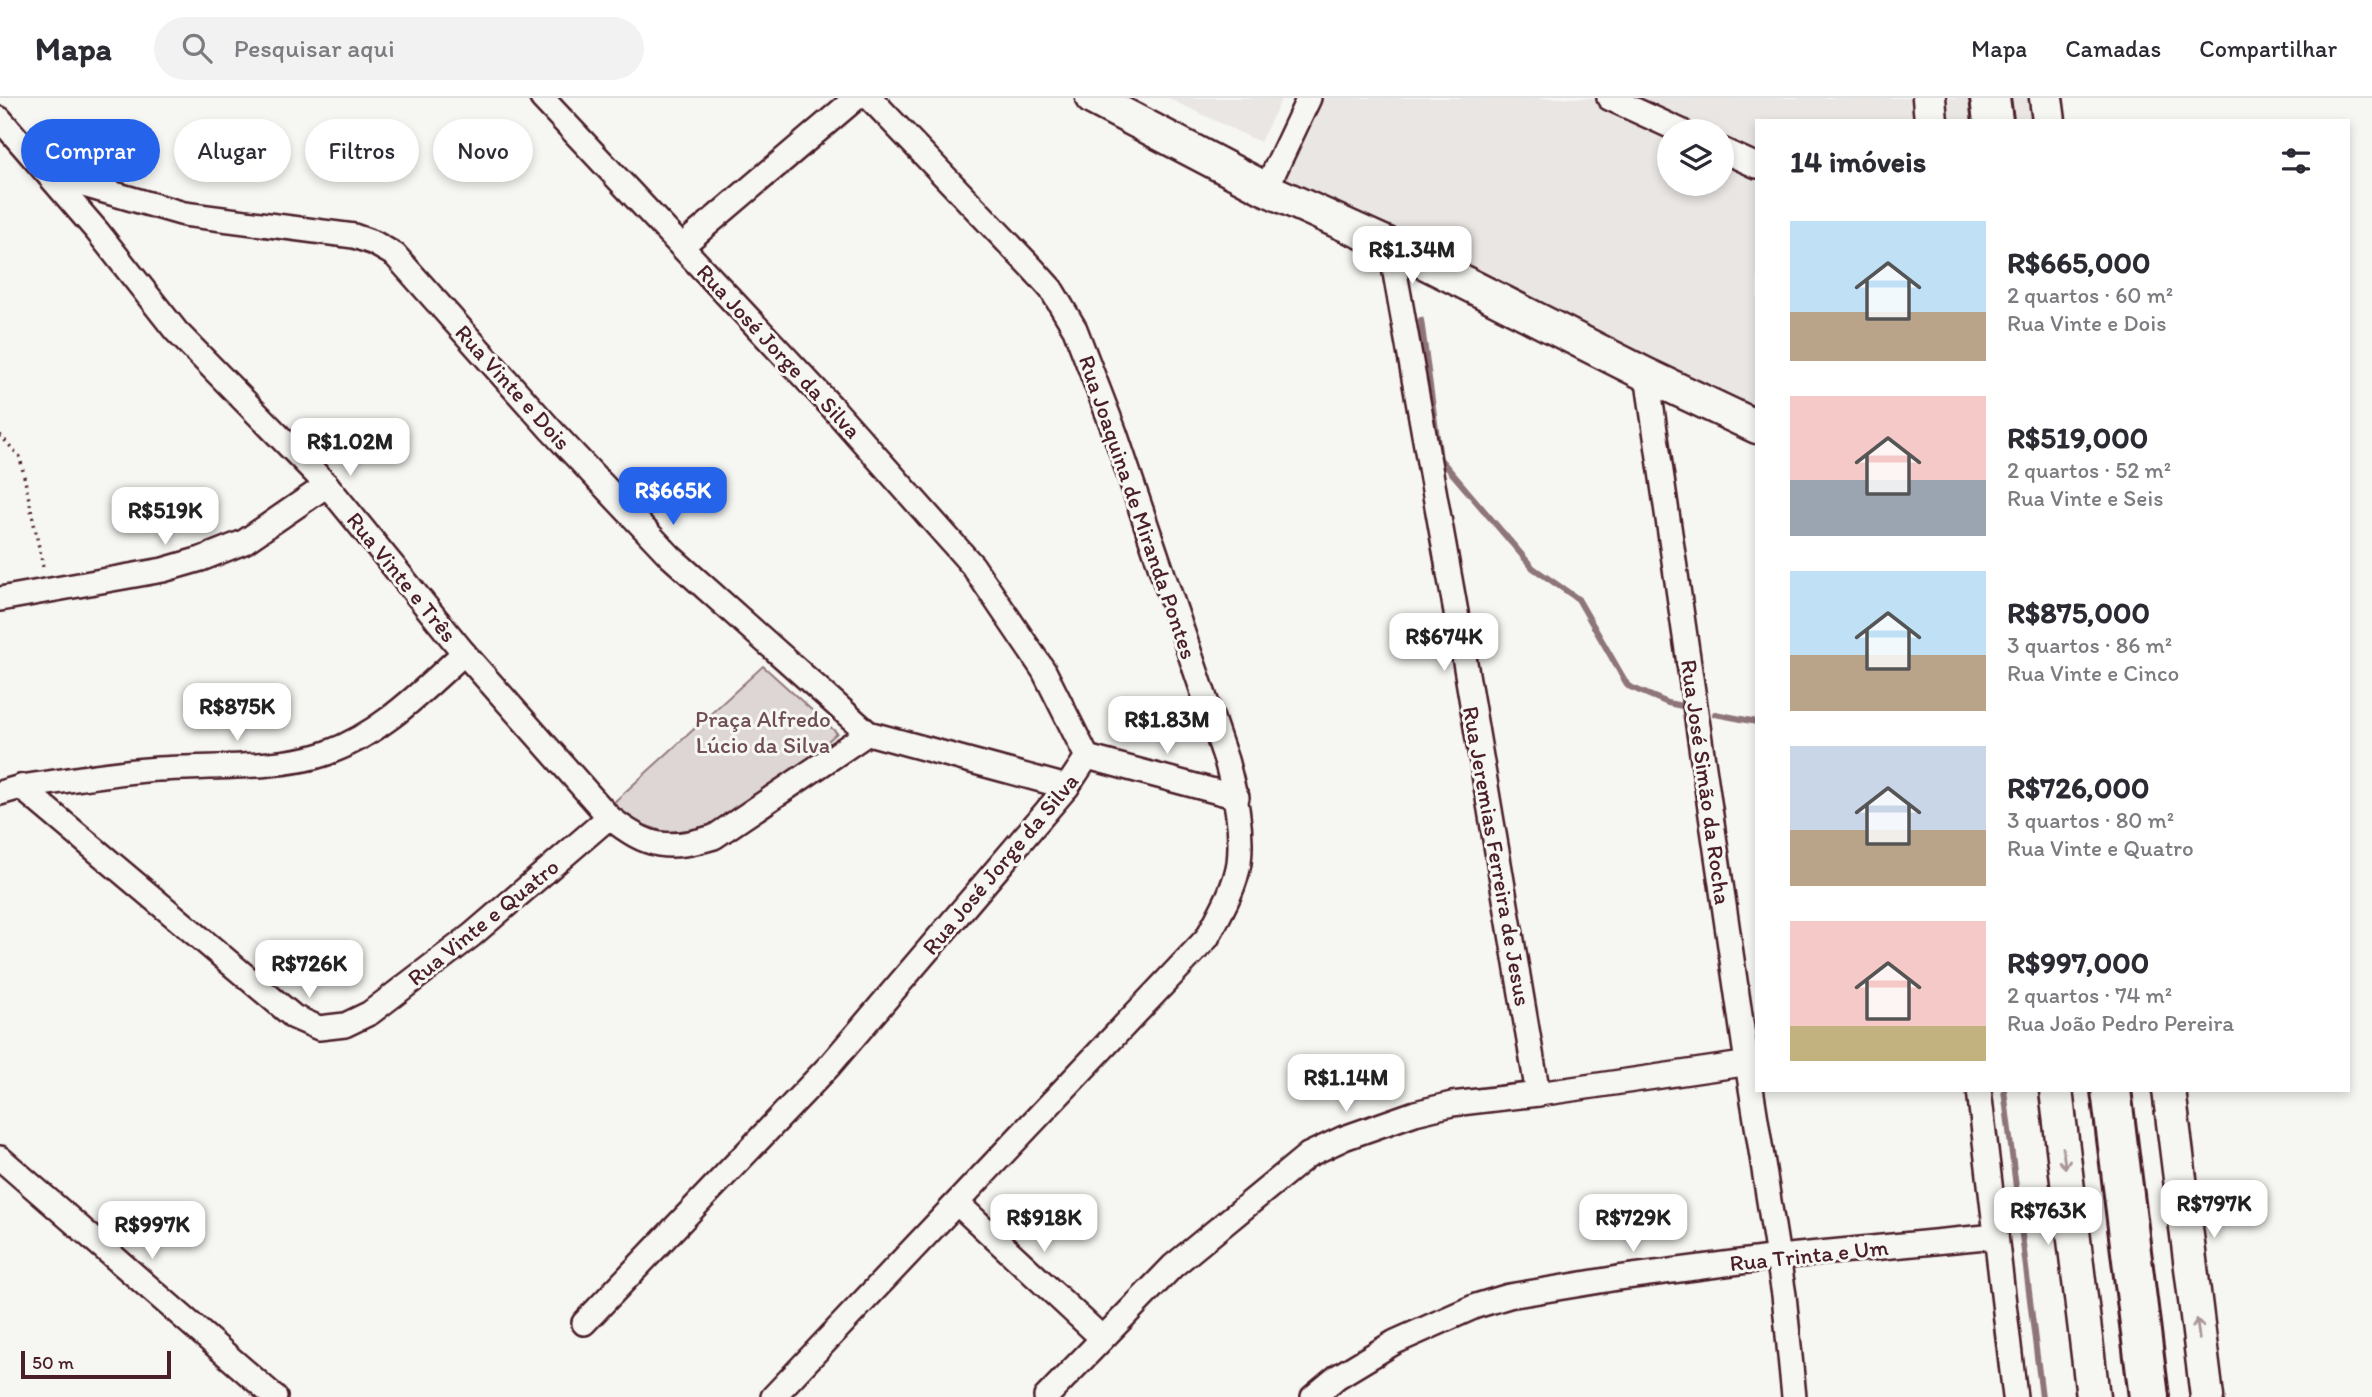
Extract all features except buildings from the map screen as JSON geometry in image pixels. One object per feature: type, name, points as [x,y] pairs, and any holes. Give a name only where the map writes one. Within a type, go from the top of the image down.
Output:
[{"type":"highway","points":[[1990,98],[1993,119]]},
{"type":"highway","points":[[2111,1092],[2149,1397]]},
{"type":"street","name":"Rua José Jorge da Silva","points":[[542,98],[841,417],[973,566],[1044,671],[1087,757],[1067,787],[830,1065],[584,1323]]},
{"type":"street","points":[[682,246],[856,98]]},
{"type":"street","name":"Rua Joaquina de Miranda Pontes","points":[[773,1397],[1207,938],[1222,909],[1239,863],[1237,797],[1115,433],[1075,329],[1051,289],[870,98]]},
{"type":"street","points":[[1091,98],[1266,189],[1390,246],[1755,426]]},
{"type":"street","points":[[1266,189],[1308,98]]},
{"type":"street","points":[[1609,98],[1657,120]]},
{"type":"street","points":[[1929,98],[1931,119]]},
{"type":"street","points":[[2046,98],[2049,119]]},
{"type":"street","name":"Rua Vinte e Três","points":[[0,118],[21,142]]},
{"type":"street","points":[[1734,155],[1755,165]]},
{"type":"street","name":"Rua Vinte e Três","points":[[55,182],[176,331],[327,485],[464,653],[609,817]]},
{"type":"street","name":"Rua Vinte e Dois","points":[[73,182],[184,214],[354,236],[395,255],[551,430],[671,557],[868,733],[1067,787]]},
{"type":"street","name":"Rua Jeremias Ferreira de Jesus","points":[[1390,246],[1466,668],[1538,1094]]},
{"type":"street","name":"Rua José Simão da Rocha","points":[[1647,375],[1755,1084]]},
{"type":"street","points":[[0,599],[163,570],[201,559],[244,542],[327,485]]},
{"type":"street","points":[[10,790],[154,769],[283,762],[326,753],[370,732],[408,705],[464,653]]},
{"type":"street","points":[[609,817],[643,840],[663,845],[687,845],[713,836],[868,733]]},
{"type":"street","points":[[1087,757],[1237,797]]},
{"type":"street","name":"Rua Vinte e Quatro","points":[[10,790],[294,1017],[319,1027],[345,1026],[370,1013],[472,935],[609,817]]},
{"type":"street","points":[[1046,1397],[1173,1266],[1308,1156],[1344,1138],[1415,1113],[1452,1104],[1752,1062]]},
{"type":"street","name":"Rua José Simão da Rocha","points":[[1756,1092],[1794,1397]]},
{"type":"street","points":[[1979,1092],[2015,1397]]},
{"type":"street","points":[[2056,1092],[2093,1397]]},
{"type":"street","points":[[2169,1092],[2207,1397]]},
{"type":"street","points":[[0,1158],[275,1397]]},
{"type":"street","points":[[957,1203],[1102,1338]]},
{"type":"street","name":"Rua Trinta e Um","points":[[1313,1397],[1337,1377],[1395,1342],[1476,1306],[1509,1296],[1618,1278],[1778,1257],[1996,1236]]},
{"type":"path","points":[[0,435],[20,457],[48,591]]},
{"type":"shaded area","points":[[1168,98],[1282,98],[1260,142]]},
{"type":"shaded area","points":[[1319,98],[2057,98],[2060,119],[1755,119],[1755,406],[1280,180]]},
{"type":"green space","name":"Praça Alfredo Lúcio da Silva","points":[[763,666],[837,733],[801,765],[731,814],[701,831],[665,832],[635,822],[612,804]]},
{"type":"waterway","points":[[1421,320],[1440,459],[1533,568],[1578,599],[1628,686],[1682,706]]},
{"type":"waterway","points":[[1715,714],[1755,722]]},
{"type":"waterway","points":[[2004,1092],[2042,1397]]}]
